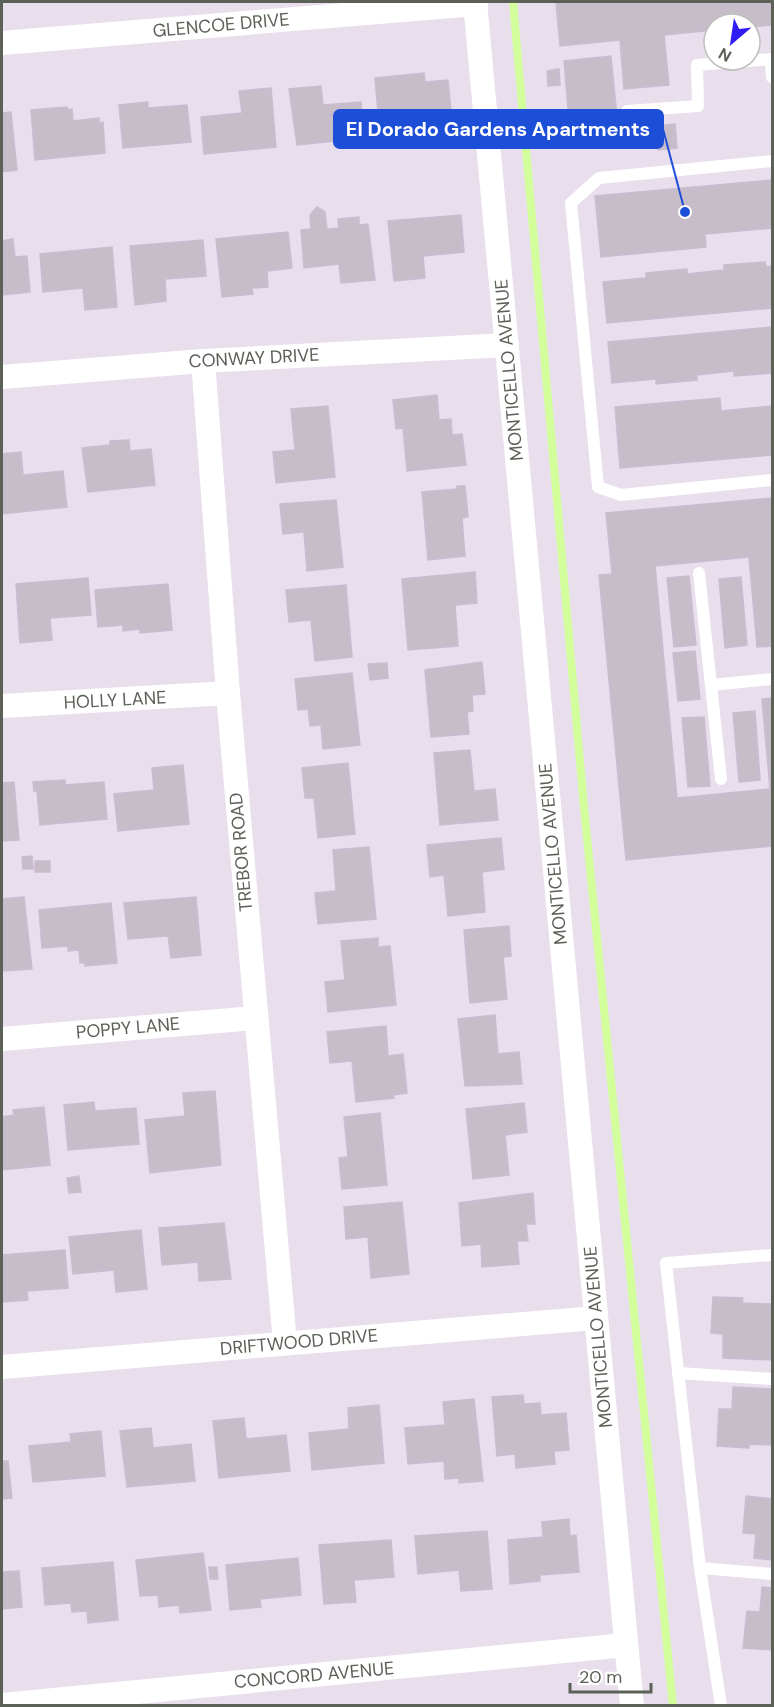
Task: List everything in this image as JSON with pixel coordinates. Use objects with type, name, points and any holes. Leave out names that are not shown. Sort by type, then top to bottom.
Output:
[{"type":"street","name":"GLENCOE DRIVE","points":[[2,43],[476,3]]},
{"type":"street","name":"MONTICELLO AVENUE","points":[[476,3],[632,1706]]},
{"type":"street","name":"CONWAY DRIVE","points":[[2,377],[203,361],[507,345]]},
{"type":"street","name":"TREBOR ROAD","points":[[203,361],[255,1018],[285,1343]]},
{"type":"street","name":"HOLLY LANE","points":[[2,706],[228,693]]},
{"type":"street","name":"POPPY LANE","points":[[2,1039],[255,1018]]},
{"type":"street","name":"DRIFTWOOD DRIVE","points":[[2,1367],[596,1318]]},
{"type":"street","name":"CONCORD AVENUE","points":[[2,1704],[626,1645]]},
{"type":"lane","points":[[627,111],[698,106],[697,65],[772,59],[772,77]]},
{"type":"lane","points":[[772,161],[599,178],[571,202],[598,487],[621,495],[772,480]]},
{"type":"lane","points":[[699,573],[722,779]]},
{"type":"lane","points":[[711,685],[772,679]]},
{"type":"lane","points":[[721,1706],[700,1568],[666,1263],[772,1255]]},
{"type":"lane","points":[[678,1373],[772,1379]]},
{"type":"lane","points":[[700,1568],[772,1574]]},
{"type":"building","points":[[556,2],[772,2],[772,25],[762,26],[762,12],[702,12],[702,31],[664,35],[669,85],[624,89],[620,40],[560,46]]},
{"type":"building","points":[[611,56],[618,127],[570,132],[564,61]]},
{"type":"building","points":[[559,69],[560,85],[548,86],[547,71]]},
{"type":"building","points":[[424,73],[425,82],[448,80],[453,133],[417,137],[415,121],[379,124],[375,78]]},
{"type":"building","points":[[321,86],[323,105],[361,102],[364,138],[297,145],[289,89]]},
{"type":"building","points":[[271,88],[276,147],[204,154],[201,117],[242,113],[239,91]]},
{"type":"building","points":[[148,102],[148,108],[187,105],[191,142],[123,148],[119,105]]},
{"type":"building","points":[[67,107],[68,110],[72,109],[73,121],[99,118],[99,123],[103,122],[105,153],[35,160],[31,110]]},
{"type":"building","points":[[11,112],[17,170],[2,172],[2,113]]},
{"type":"building","points":[[675,124],[677,148],[658,150],[656,126]]},
{"type":"building","points":[[772,180],[772,228],[705,234],[706,247],[601,257],[595,196]]},
{"type":"building","points":[[317,207],[325,212],[327,229],[339,228],[338,219],[359,217],[359,225],[368,224],[375,280],[341,283],[339,264],[304,268],[301,230],[311,229],[310,215]]},
{"type":"building","points":[[461,215],[464,252],[423,256],[425,278],[394,281],[388,221]]},
{"type":"building","points":[[288,232],[292,268],[267,271],[268,287],[252,288],[253,294],[222,297],[216,239]]},
{"type":"building","points":[[13,239],[15,257],[27,256],[30,292],[2,295],[2,241]]},
{"type":"building","points":[[203,240],[206,276],[165,279],[166,301],[135,305],[130,246]]},
{"type":"building","points":[[112,247],[117,307],[85,310],[83,288],[43,292],[40,254]]},
{"type":"building","points":[[765,262],[766,267],[772,266],[772,308],[607,323],[603,282],[646,278],[646,273],[687,269],[687,274],[724,270],[724,265]]},
{"type":"building","points":[[772,327],[772,373],[734,376],[734,371],[697,375],[697,380],[656,384],[656,379],[612,383],[608,342]]},
{"type":"building","points":[[437,395],[439,420],[451,419],[452,435],[462,434],[466,465],[407,471],[403,428],[396,429],[393,400]]},
{"type":"building","points":[[720,398],[721,411],[772,406],[772,455],[620,468],[615,407]]},
{"type":"building","points":[[328,406],[335,477],[276,483],[273,452],[295,450],[291,409]]},
{"type":"building","points":[[129,440],[130,451],[151,449],[155,485],[88,492],[82,448],[110,445],[110,441]]},
{"type":"building","points":[[21,452],[23,475],[63,471],[67,507],[2,514],[2,454]]},
{"type":"building","points":[[457,486],[465,486],[468,517],[462,518],[465,556],[428,560],[422,492],[457,489]]},
{"type":"building","points":[[772,498],[772,646],[757,647],[749,557],[655,566],[677,798],[770,789],[762,699],[772,698],[772,846],[626,860],[599,575],[612,574],[606,513]]},
{"type":"building","points":[[336,500],[343,567],[307,571],[304,532],[283,534],[280,504]]},
{"type":"building","points":[[475,572],[477,603],[455,605],[458,646],[408,650],[402,579]]},
{"type":"building","points":[[689,576],[696,645],[674,647],[667,578]]},
{"type":"building","points":[[741,577],[747,645],[725,648],[719,579]]},
{"type":"building","points":[[88,578],[91,615],[50,618],[52,640],[20,643],[16,584]]},
{"type":"building","points":[[168,584],[172,630],[140,633],[140,629],[123,631],[123,625],[98,627],[95,590]]},
{"type":"building","points":[[346,585],[352,657],[315,661],[311,620],[289,622],[286,590]]},
{"type":"building","points":[[695,651],[700,699],[678,701],[673,653]]},
{"type":"building","points":[[482,662],[485,694],[472,695],[473,711],[467,712],[469,734],[431,737],[425,670]]},
{"type":"building","points":[[387,663],[388,678],[370,680],[368,664]]},
{"type":"building","points":[[352,673],[360,745],[323,749],[321,725],[310,726],[308,709],[298,710],[295,679]]},
{"type":"building","points":[[755,711],[760,780],[739,782],[733,713]]},
{"type":"building","points":[[704,717],[710,786],[688,787],[682,718]]},
{"type":"building","points":[[470,750],[474,791],[495,789],[498,820],[440,825],[434,753]]},
{"type":"building","points":[[348,763],[355,834],[318,838],[314,798],[305,798],[302,768]]},
{"type":"building","points":[[183,765],[189,824],[118,831],[114,794],[154,790],[152,768]]},
{"type":"building","points":[[65,780],[65,785],[104,782],[107,819],[40,825],[37,791],[34,791],[33,782]]},
{"type":"building","points":[[14,782],[19,840],[2,841],[2,783]]},
{"type":"building","points":[[501,838],[504,869],[482,872],[485,912],[448,916],[444,875],[430,877],[427,845]]},
{"type":"building","points":[[369,847],[376,919],[318,924],[315,893],[336,891],[333,850]]},
{"type":"building","points":[[32,856],[33,869],[23,869],[22,857]]},
{"type":"building","points":[[35,861],[50,861],[50,872],[35,872]]},
{"type":"building","points":[[24,897],[32,969],[2,971],[2,899]]},
{"type":"building","points":[[196,897],[201,955],[171,958],[168,936],[128,939],[124,903]]},
{"type":"building","points":[[111,903],[117,963],[85,966],[85,963],[80,963],[79,950],[68,951],[68,946],[42,948],[39,910]]},
{"type":"building","points":[[509,926],[511,956],[503,957],[507,999],[470,1003],[464,930]]},
{"type":"building","points":[[378,938],[378,947],[390,946],[396,1005],[328,1012],[325,982],[345,980],[341,941]]},
{"type":"building","points":[[495,1015],[498,1054],[519,1052],[522,1084],[465,1086],[458,1019]]},
{"type":"building","points":[[386,1026],[388,1056],[403,1054],[407,1093],[393,1095],[394,1098],[356,1102],[352,1061],[330,1063],[327,1032]]},
{"type":"building","points":[[215,1091],[221,1165],[150,1173],[145,1120],[185,1116],[183,1093]]},
{"type":"building","points":[[94,1102],[95,1111],[136,1108],[139,1144],[68,1150],[64,1105]]},
{"type":"building","points":[[524,1103],[527,1132],[505,1135],[509,1175],[473,1179],[466,1109]]},
{"type":"building","points":[[44,1107],[50,1165],[2,1170],[2,1117],[14,1115],[13,1110]]},
{"type":"building","points":[[380,1113],[387,1185],[342,1189],[339,1158],[348,1157],[344,1117]]},
{"type":"building","points":[[79,1176],[81,1192],[69,1193],[67,1178]]},
{"type":"building","points":[[533,1193],[535,1224],[526,1224],[528,1241],[517,1241],[519,1264],[482,1267],[481,1244],[462,1246],[459,1203]]},
{"type":"building","points":[[402,1202],[409,1274],[371,1278],[368,1237],[346,1239],[344,1207]]},
{"type":"building","points":[[224,1223],[231,1279],[199,1281],[198,1262],[162,1265],[159,1228]]},
{"type":"building","points":[[141,1230],[147,1289],[116,1292],[114,1270],[73,1274],[69,1237]]},
{"type":"building","points":[[65,1250],[68,1288],[27,1291],[28,1300],[2,1302],[2,1255]]},
{"type":"building","points":[[713,1297],[743,1298],[742,1303],[772,1304],[772,1360],[723,1358],[723,1334],[711,1333]]},
{"type":"building","points":[[733,1387],[772,1389],[772,1445],[749,1444],[749,1448],[717,1446],[719,1409],[732,1409]]},
{"type":"building","points":[[523,1395],[524,1404],[540,1403],[541,1415],[566,1413],[569,1450],[554,1451],[555,1464],[516,1468],[515,1454],[497,1456],[492,1397]]},
{"type":"building","points":[[474,1399],[483,1481],[459,1483],[459,1478],[445,1479],[444,1461],[408,1464],[405,1428],[445,1425],[443,1402]]},
{"type":"building","points":[[379,1405],[384,1463],[312,1470],[309,1433],[349,1429],[348,1408]]},
{"type":"building","points":[[244,1418],[246,1439],[286,1435],[290,1471],[219,1478],[213,1421]]},
{"type":"building","points":[[151,1428],[153,1448],[191,1444],[195,1481],[127,1487],[120,1431]]},
{"type":"building","points":[[101,1431],[105,1476],[33,1482],[29,1446],[71,1442],[70,1434]]},
{"type":"building","points":[[2,1461],[8,1461],[12,1498],[2,1499]]},
{"type":"building","points":[[746,1496],[772,1499],[772,1560],[754,1558],[756,1534],[743,1533]]},
{"type":"building","points":[[569,1519],[570,1536],[576,1535],[579,1572],[540,1575],[540,1581],[510,1584],[508,1540],[543,1537],[542,1522]]},
{"type":"building","points":[[487,1531],[492,1589],[461,1591],[459,1570],[418,1574],[415,1536]]},
{"type":"building","points":[[391,1540],[394,1577],[354,1580],[356,1602],[324,1604],[319,1545]]},
{"type":"building","points":[[203,1553],[211,1610],[180,1613],[179,1605],[159,1607],[158,1595],[140,1596],[136,1560]]},
{"type":"building","points":[[298,1558],[301,1595],[260,1599],[261,1607],[230,1610],[226,1565]]},
{"type":"building","points":[[113,1562],[118,1620],[88,1623],[87,1611],[72,1612],[71,1603],[45,1605],[42,1568]]},
{"type":"building","points":[[209,1567],[217,1567],[218,1579],[210,1579]]},
{"type":"building","points":[[19,1571],[22,1607],[2,1609],[2,1572]]},
{"type":"building","points":[[762,1587],[772,1588],[772,1650],[743,1648],[747,1611],[760,1612]]},
{"type":"waterway","points":[[513,2],[584,807],[673,1706]]},
{"type":"place","name":"El Dorado Gardens Apartments","points":[[685,212]]}]
